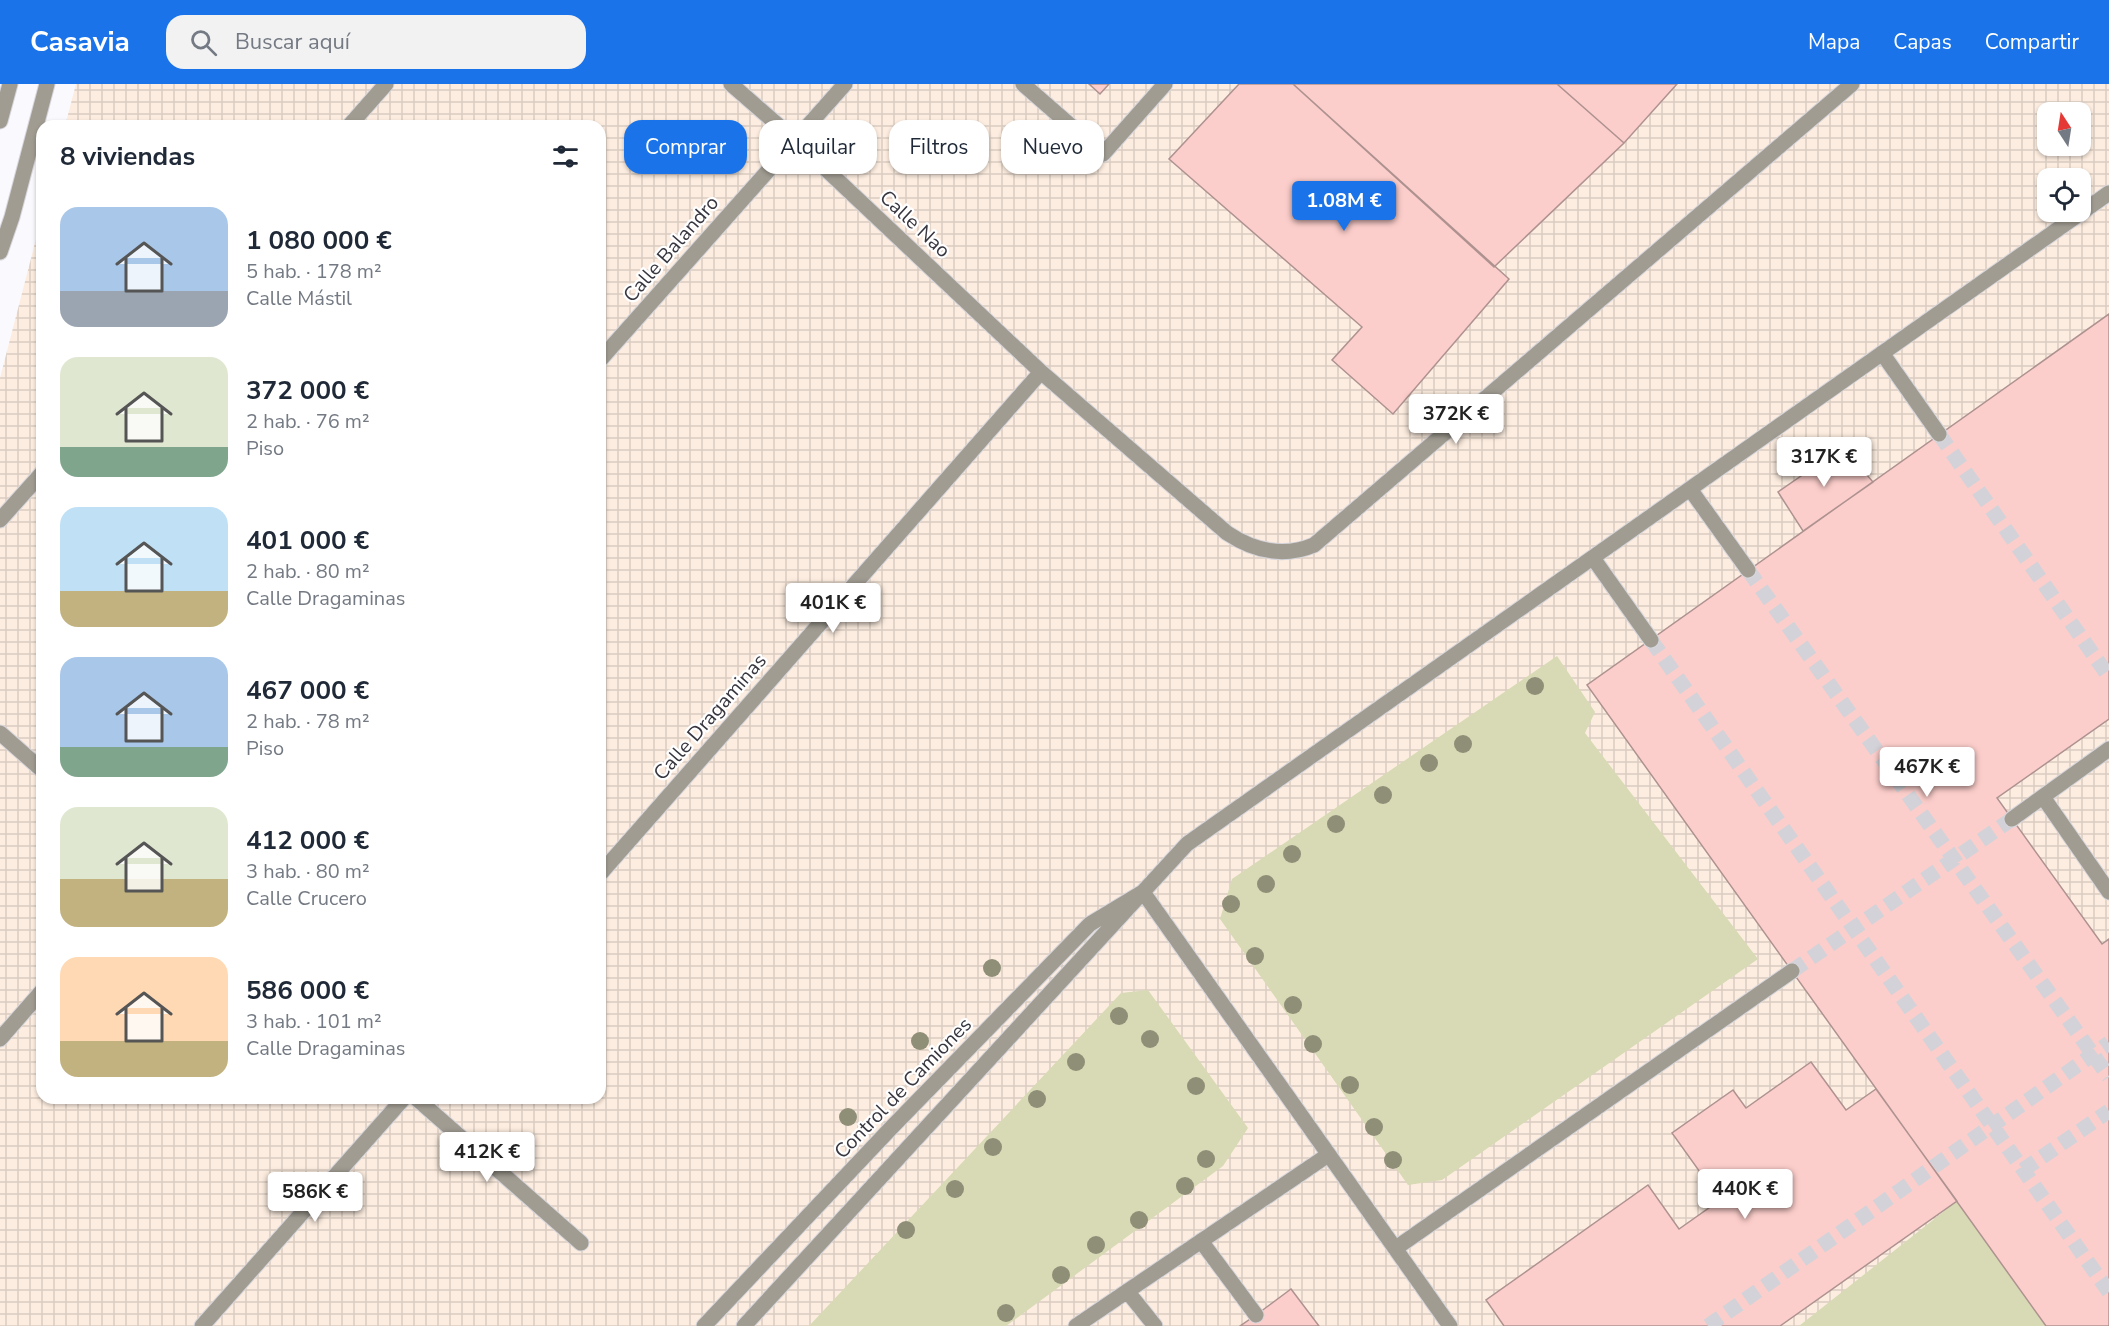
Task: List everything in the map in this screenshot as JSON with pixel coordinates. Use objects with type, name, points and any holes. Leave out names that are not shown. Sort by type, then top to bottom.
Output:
[{"type":"street","points":[[0,121],[10,84]]},
{"type":"street","points":[[38,120],[47,84]]},
{"type":"street","points":[[354,120],[386,84]]},
{"type":"street","name":"Calle Nao","points":[[731,84],[772,120]]},
{"type":"street","name":"Calle Balandro","points":[[812,120],[844,84]]},
{"type":"street","points":[[1023,84],[1103,154],[1165,84]]},
{"type":"street","name":"Calle Nao","points":[[831,174],[1041,372],[1227,533],[1259,550],[1279,553],[1301,551],[1314,545],[1852,84]]},
{"type":"street","points":[[0,252],[12,217],[36,126]]},
{"type":"street","name":"Calle Balandro","points":[[606,353],[765,174]]},
{"type":"street","points":[[744,1326],[1187,844],[2109,193]]},
{"type":"street","points":[[1882,353],[1939,434]]},
{"type":"street","name":"Calle Dragaminas","points":[[606,867],[1041,372]]},
{"type":"street","points":[[0,520],[36,480]]},
{"type":"street","points":[[1690,489],[1748,570]]},
{"type":"street","points":[[1593,558],[1650,640]]},
{"type":"street","points":[[0,732],[36,765]]},
{"type":"street","points":[[2012,819],[2109,749]]},
{"type":"street","points":[[2043,797],[2109,892]]},
{"type":"street","points":[[1143,892],[1450,1326]]},
{"type":"street","name":"Control de Camiones","points":[[704,1326],[892,1127],[1090,924],[1143,892]]},
{"type":"street","points":[[1396,1248],[1792,971]]},
{"type":"street","points":[[0,1039],[36,998]]},
{"type":"street","points":[[202,1326],[399,1104]]},
{"type":"street","points":[[423,1104],[581,1243]]},
{"type":"street","points":[[1076,1326],[1328,1155]]},
{"type":"street","points":[[1201,1241],[1256,1315]]},
{"type":"street","points":[[1127,1291],[1155,1326]]},
{"type":"shaded area","points":[[76,84],[2109,84],[2109,1326],[0,1326],[0,378],[36,239],[36,1104],[606,1104],[606,120],[67,120]]},
{"type":"green space","points":[[1557,656],[1595,712],[1585,733],[1758,959],[1442,1180],[1408,1185],[1220,919],[1232,879]]},
{"type":"green space","points":[[1148,990],[1248,1128],[1223,1166],[1006,1326],[809,1326],[1121,993]]},
{"type":"green space","points":[[1957,1201],[2046,1326],[1799,1326]]},
{"type":"building","points":[[1089,84],[1109,84],[1100,94]]},
{"type":"building","points":[[1239,84],[1293,84],[1509,279],[1393,414],[1332,360],[1362,327],[1169,159]]},
{"type":"building","points":[[1293,84],[1557,84],[1624,143],[1494,267]]},
{"type":"building","points":[[1557,84],[1677,84],[1624,143]]},
{"type":"building","points":[[2109,314],[2109,719],[1997,798],[2102,944],[2109,939],[2109,1326],[2046,1326],[1587,685]]},
{"type":"building","points":[[1843,447],[1873,482],[1803,531],[1778,492]]},
{"type":"building","points":[[1811,1062],[1846,1110],[1876,1089],[1957,1201],[1780,1326],[1504,1326],[1486,1300],[1648,1185],[1679,1229],[1720,1200],[1672,1133],[1733,1090],[1746,1108]]},
{"type":"building","points":[[1291,1289],[1319,1326],[1240,1326],[1256,1315]]},
{"type":"tunnel","points":[[1939,434],[2109,677]]},
{"type":"tunnel","points":[[1748,570],[2109,1077]]},
{"type":"tunnel","points":[[1651,640],[2109,1292]]},
{"type":"tunnel","points":[[1792,971],[2012,819]]},
{"type":"tunnel","points":[[1708,1326],[2109,1043]]},
{"type":"tunnel","points":[[2023,1170],[2109,1111]]}]
